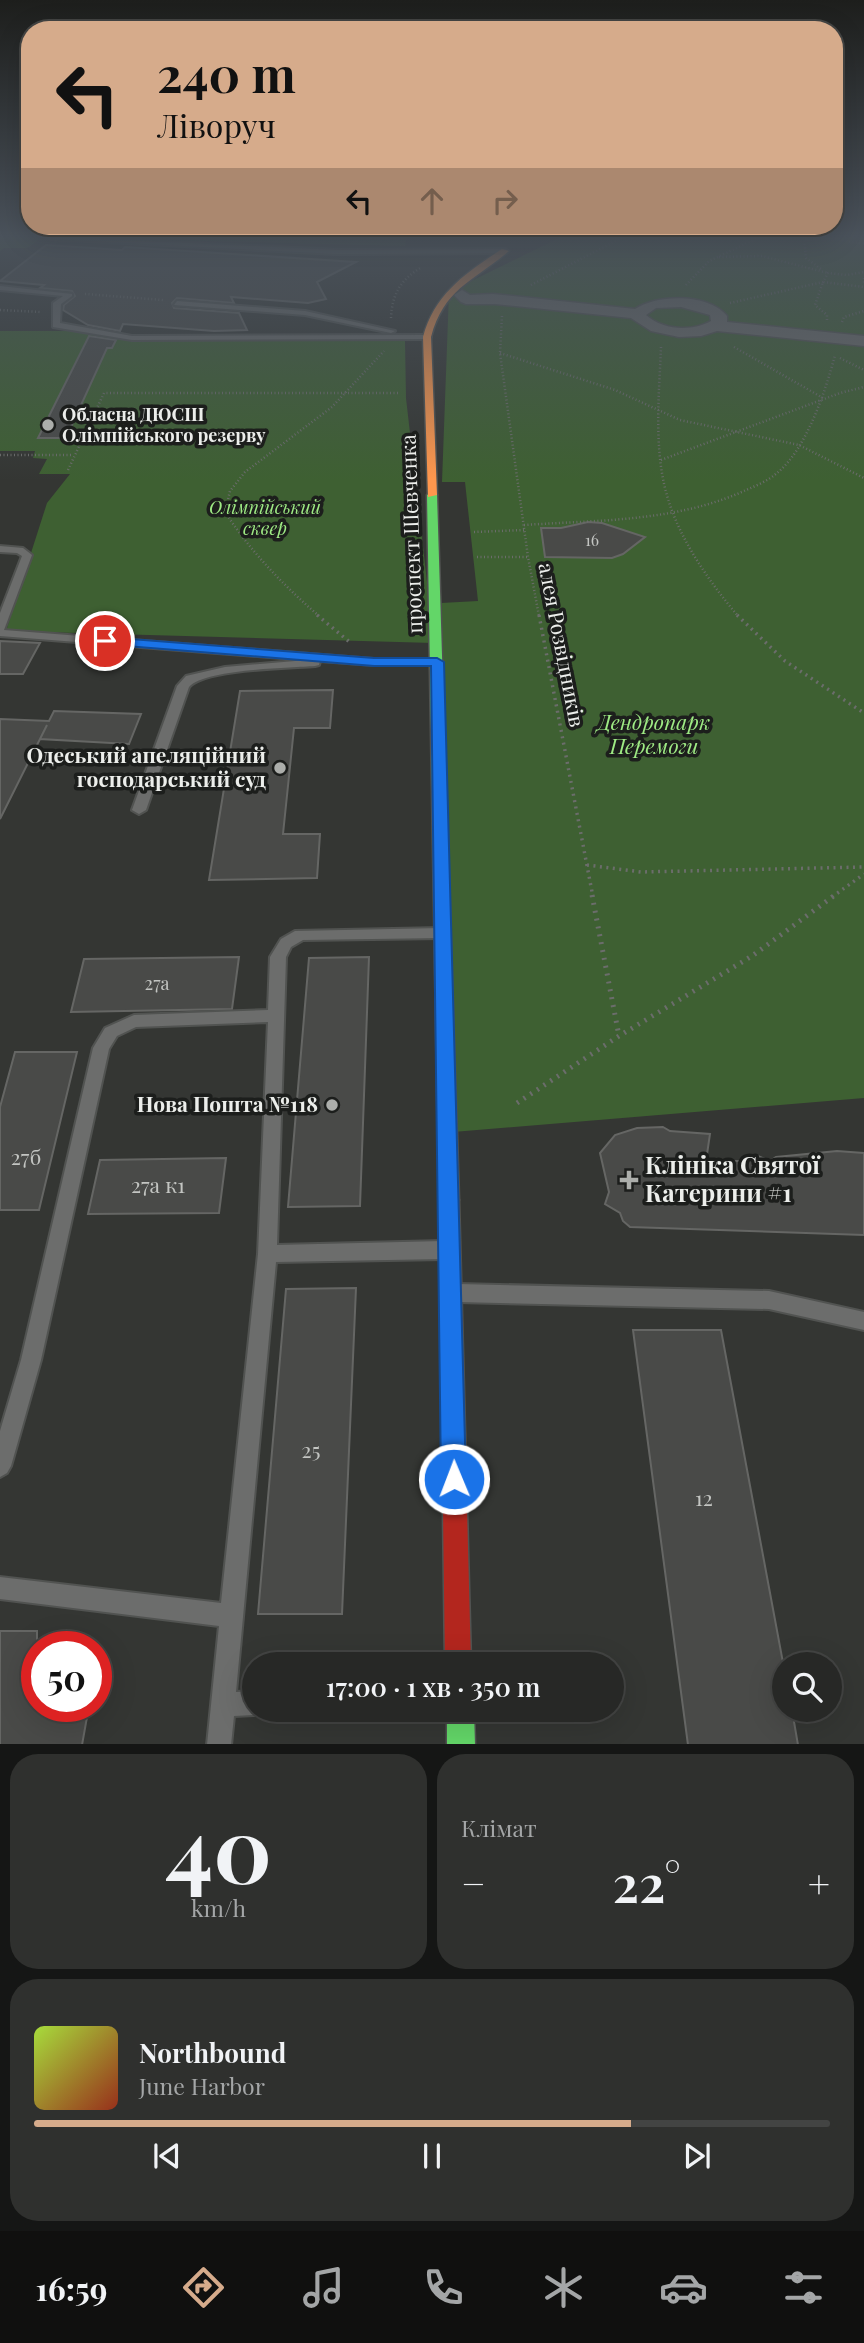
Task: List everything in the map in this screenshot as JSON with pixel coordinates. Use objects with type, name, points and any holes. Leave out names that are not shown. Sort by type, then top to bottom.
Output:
[{"type":"main road","points":[[420,318],[427,332]]},
{"type":"main road","name":"проспект Шевченка","points":[[433,318],[427,332],[444,933],[458,1652]]},
{"type":"main road","points":[[461,1722],[461,1744]]},
{"type":"street","points":[[640,318],[643,323],[662,329],[712,320],[864,330]]},
{"type":"street","points":[[708,318],[864,341]]},
{"type":"lane","points":[[55,318],[56,325],[132,338],[427,332]]},
{"type":"lane","points":[[327,318],[392,334]]},
{"type":"lane","points":[[0,549],[19,550],[27,555],[0,630],[342,660],[437,662]]},
{"type":"lane","points":[[139,810],[183,686],[190,678],[225,670],[299,666],[342,660]]},
{"type":"lane","points":[[219,1744],[267,1254],[278,957],[286,943],[300,935],[444,933]]},
{"type":"lane","points":[[0,1466],[31,1360],[101,1048],[111,1032],[134,1021],[275,1016]]},
{"type":"lane","points":[[267,1254],[449,1250]]},
{"type":"lane","points":[[450,1293],[769,1300],[864,1321]]},
{"type":"lane","points":[[0,1588],[232,1616]]},
{"type":"lane","points":[[224,1705],[242,1704]]},
{"type":"path","points":[[374,662],[292,594],[256,556],[225,512],[230,491],[245,472],[332,407],[393,342],[392,318]]},
{"type":"path","name":"алея Розвідників","points":[[499,318],[500,353],[528,557],[619,1036]]},
{"type":"path","points":[[712,320],[717,318]]},
{"type":"path","points":[[827,318],[828,326]]},
{"type":"path","points":[[712,320],[824,399]]},
{"type":"path","points":[[662,329],[659,385],[661,460],[668,499],[706,575],[741,623],[778,658],[818,687],[864,713]]},
{"type":"path","points":[[500,353],[609,387],[635,398],[661,414],[799,444],[864,478]]},
{"type":"path","points":[[835,356],[864,370]]},
{"type":"path","points":[[661,460],[824,399],[864,387]]},
{"type":"path","points":[[68,470],[104,393],[398,393]]},
{"type":"path","points":[[474,532],[674,514],[723,500],[778,472],[799,444],[824,399]]},
{"type":"path","points":[[0,455],[74,455]]},
{"type":"path","points":[[477,557],[528,557]]},
{"type":"path","points":[[587,866],[641,872],[864,867]]},
{"type":"path","points":[[517,1103],[619,1036],[752,956],[864,874]]},
{"type":"green space","name":"Дендропарк Перемоги","points":[[448,318],[864,318],[864,1098],[453,1132],[441,603],[478,601],[465,482],[442,482]]},
{"type":"green space","name":"Олімпійський сквер","points":[[0,331],[106,331],[112,337],[405,341],[406,398],[434,643],[6,631],[47,503],[70,474],[39,474],[47,459],[33,458],[35,451],[0,451]]},
{"type":"building","points":[[77,318],[242,318],[247,330],[214,331],[123,324],[120,331],[88,325]]},
{"type":"building","points":[[89,336],[116,340],[112,348],[107,348],[66,438],[38,438]]},
{"type":"building","points":[[588,522],[602,523],[645,537],[623,554],[612,558],[545,557],[541,528],[561,528]]},
{"type":"building","points":[[0,641],[40,643],[23,674],[0,674]]},
{"type":"building","points":[[333,690],[330,728],[294,728],[283,834],[320,834],[317,878],[209,880],[240,691]]},
{"type":"building","points":[[54,711],[141,714],[129,744],[40,739],[0,819],[0,719],[49,721]]},
{"type":"building","points":[[239,957],[232,1009],[71,1012],[84,959]]},
{"type":"building","points":[[369,957],[360,1206],[288,1207],[309,958]]},
{"type":"building","points":[[15,1052],[77,1052],[39,1210],[0,1210],[0,1107]]},
{"type":"building","points":[[663,1127],[670,1131],[710,1134],[706,1161],[740,1161],[746,1156],[758,1156],[770,1161],[776,1157],[837,1151],[864,1153],[864,1235],[630,1227],[623,1221],[620,1213],[605,1204],[609,1192],[600,1153],[615,1135],[637,1128]]},
{"type":"building","points":[[226,1158],[219,1213],[88,1214],[100,1160]]},
{"type":"building","points":[[356,1288],[342,1614],[258,1614],[286,1289]]},
{"type":"building","points":[[633,1330],[721,1330],[781,1652],[772,1652],[772,1722],[794,1722],[798,1744],[688,1744]]},
{"type":"building","points":[[0,1631],[21,1631],[21,1722],[86,1722],[82,1744],[0,1744]]},
{"type":"traffic: fast","points":[[432,495],[449,1200]]},
{"type":"traffic: fast","points":[[461,1722],[461,1744]]},
{"type":"traffic: slow","points":[[432,318],[427,337],[432,495]]},
{"type":"traffic: jam","points":[[449,1200],[458,1652]]},
{"type":"place","name":"Обласна ДЮСШ Олімпійського резерву","points":[[48,425]]},
{"type":"place","name":"Одеський апеляційний господарський суд","points":[[280,768]]},
{"type":"place","name":"Нова Пошта №118","points":[[332,1105]]},
{"type":"place","name":"Клініка Святої Катерини #1","points":[[629,1180]]},
{"type":"route","points":[[105,641],[374,662],[437,662],[454,1479]]}]
